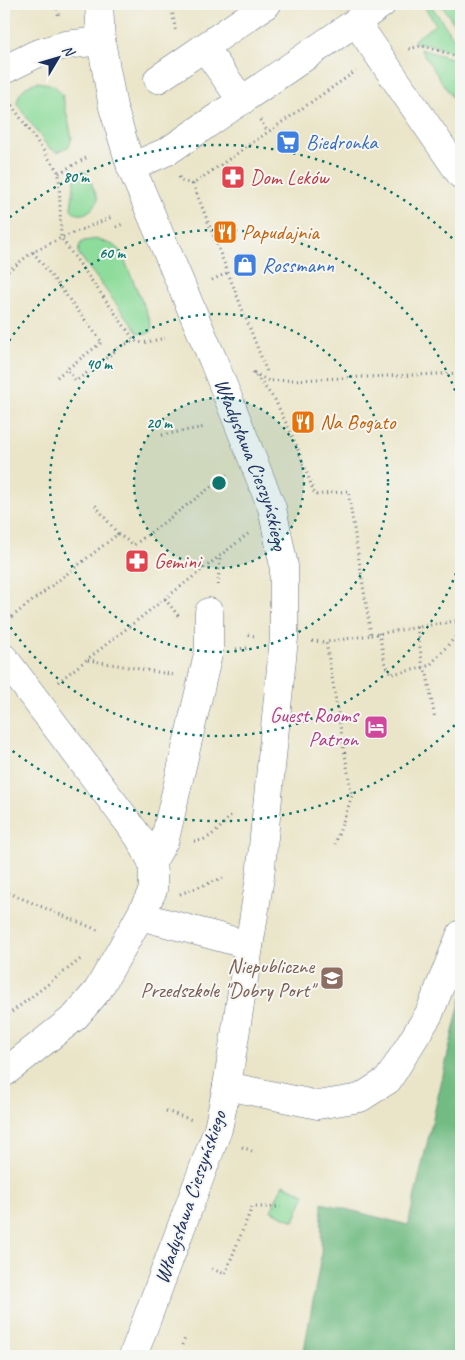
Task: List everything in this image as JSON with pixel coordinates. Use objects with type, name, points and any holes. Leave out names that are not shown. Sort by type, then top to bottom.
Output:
[{"type":"street","name":"Władysława Cieszyńskiego","points":[[99,4],[101,41],[113,107],[130,167],[213,360],[272,508],[284,566],[284,638],[260,877],[228,1086],[218,1128],[133,1356]]},
{"type":"street","points":[[158,79],[267,4]]},
{"type":"street","points":[[130,167],[168,151],[382,4]]},
{"type":"street","points":[[356,22],[461,175]]},
{"type":"street","points":[[4,70],[36,54],[65,45],[101,41]]},
{"type":"street","points":[[204,47],[242,101]]},
{"type":"street","points":[[152,862],[165,839],[209,650],[209,612]]},
{"type":"street","points":[[4,658],[140,839],[152,862],[153,890],[98,990],[75,1017],[4,1073]]},
{"type":"street","points":[[140,916],[249,945]]},
{"type":"street","points":[[228,1086],[318,1105],[360,1098],[388,1080],[429,1014],[461,934]]},
{"type":"path","points":[[171,4],[176,36]]},
{"type":"path","points":[[180,181],[192,184],[379,56],[420,46],[461,58]]},
{"type":"path","points":[[4,94],[59,173],[61,238],[135,341]]},
{"type":"path","points":[[59,173],[86,158]]},
{"type":"path","points":[[192,184],[267,372]]},
{"type":"path","points":[[4,274],[33,252],[112,217]]},
{"type":"path","points":[[33,252],[102,342],[57,377]]},
{"type":"path","points":[[212,280],[227,273]]},
{"type":"path","points":[[67,369],[76,381],[123,345],[135,341],[143,343],[165,338]]},
{"type":"path","points":[[371,635],[348,491],[315,495],[296,444],[275,400],[253,372],[269,381],[461,373]]},
{"type":"path","points":[[162,435],[205,427]]},
{"type":"path","points":[[95,504],[118,534],[134,545],[228,474]]},
{"type":"path","points":[[4,623],[118,534]]},
{"type":"path","points":[[57,684],[248,534]]},
{"type":"path","points":[[335,844],[352,796],[326,642],[461,620]]},
{"type":"path","points":[[379,633],[385,663],[391,674],[423,668],[430,664],[458,634],[456,621]]},
{"type":"path","points":[[417,627],[423,668],[427,674],[435,719]]},
{"type":"path","points":[[88,660],[202,680]]},
{"type":"path","points":[[165,839],[200,841],[218,830],[231,815]]},
{"type":"path","points":[[4,891],[107,933]]},
{"type":"path","points":[[4,1018],[87,954]]},
{"type":"path","points":[[212,1269],[225,1274],[252,1207],[282,1207]]},
{"type":"path","points":[[182,1345],[185,1338]]},
{"type":"green space","points":[[422,4],[430,4],[461,49],[461,55],[428,44],[416,43],[414,40],[436,24]]},
{"type":"green space","points":[[441,4],[454,4],[461,15],[461,34]]},
{"type":"green space","points":[[420,49],[461,61],[461,122],[456,114],[458,106]]},
{"type":"green space","points":[[38,82],[54,85],[62,94],[72,137],[69,146],[58,152],[48,147],[17,104],[23,90],[29,85]]},
{"type":"green space","points":[[81,171],[87,173],[98,199],[94,207],[87,213],[79,214],[71,209],[75,177]]},
{"type":"green space","points":[[97,239],[113,245],[121,252],[152,325],[151,332],[146,334],[138,333],[78,253],[80,244],[84,241]]},
{"type":"green space","points":[[461,998],[461,1356],[303,1356],[321,1257],[322,1203],[408,1225]]},
{"type":"green space","points":[[283,1184],[305,1194],[294,1221],[271,1211]]},
{"type":"place","name":"Biedronka","points":[[288,142]]},
{"type":"place","name":"Dom Leków","points":[[233,177]]},
{"type":"place","name":"Papudajnia","points":[[225,232]]},
{"type":"place","name":"Rossmann","points":[[245,265]]},
{"type":"place","name":"Na Bogato","points":[[303,422]]},
{"type":"place","name":"Gemini","points":[[137,561]]},
{"type":"place","name":"Guest Rooms Patron","points":[[376,727]]},
{"type":"place","name":"Niepubliczne Przedszkole \"Dobry Port\"","points":[[332,978]]}]
